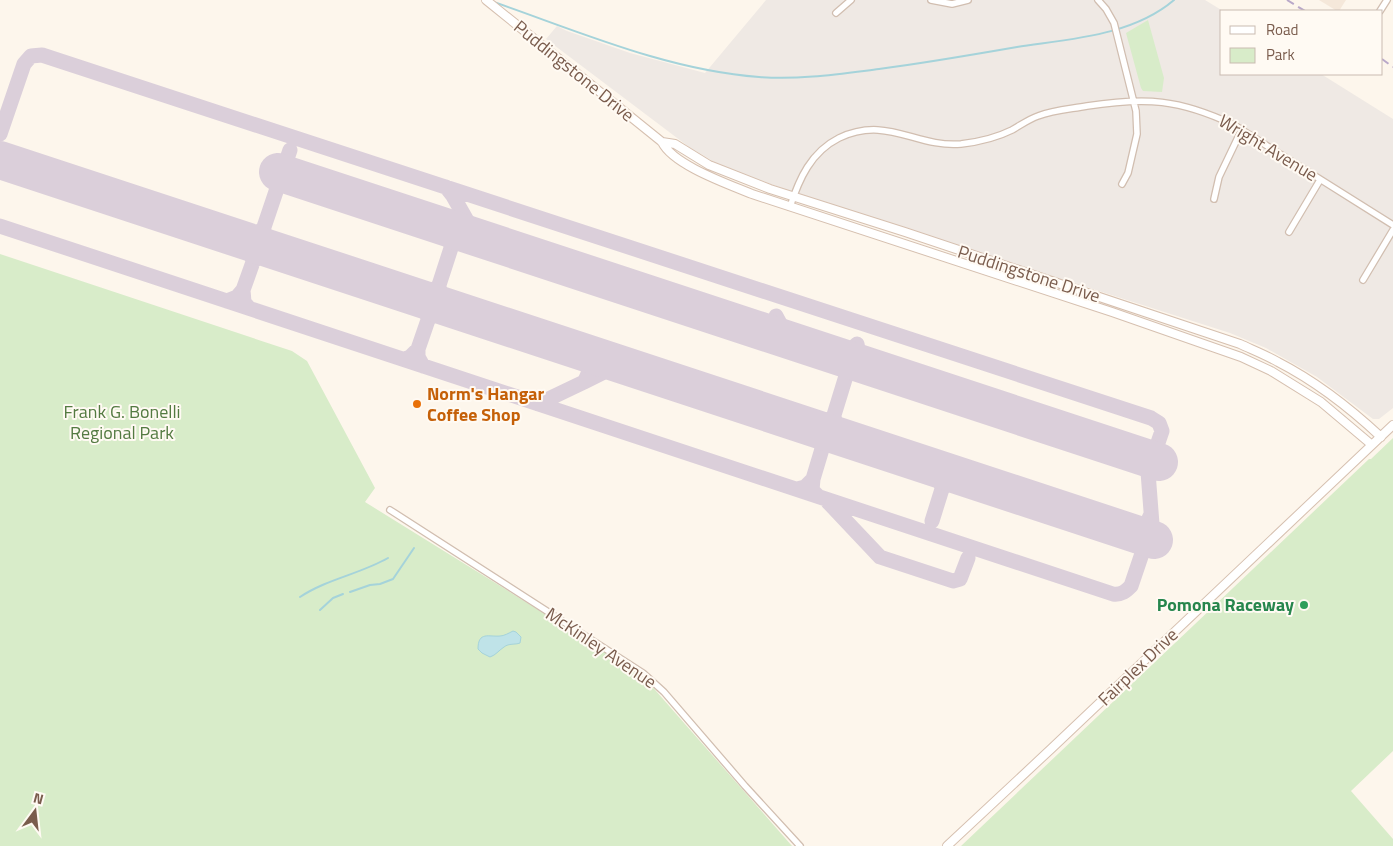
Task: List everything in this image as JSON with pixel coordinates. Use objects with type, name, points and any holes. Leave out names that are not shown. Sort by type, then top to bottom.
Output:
[{"type":"street","name":"Puddingstone Drive","points":[[486,0],[662,142],[666,150],[704,174],[790,207],[1112,312],[1241,357],[1271,371],[1321,402],[1372,444]]},
{"type":"street","points":[[836,12],[851,0]]},
{"type":"street","points":[[931,0],[952,4],[968,0]]},
{"type":"street","points":[[1098,0],[1114,23],[1134,100],[1137,134],[1128,173],[1122,184]]},
{"type":"street","name":"Wright Avenue","points":[[790,207],[801,177],[820,152],[840,138],[855,133],[879,130],[895,131],[933,143],[963,144],[1001,135],[1040,115],[1110,102],[1134,100],[1164,102],[1208,112],[1242,129],[1393,226]]},
{"type":"street","points":[[1214,199],[1219,177],[1242,129]]},
{"type":"street","name":"Puddingstone Drive","points":[[662,142],[675,144],[709,165],[728,173],[794,197],[905,232],[1240,344],[1304,376],[1381,436]]},
{"type":"street","points":[[1289,232],[1320,180]]},
{"type":"street","points":[[1363,280],[1393,230]]},
{"type":"street","name":"Fairplex Drive","points":[[947,846],[1393,425]]},
{"type":"street","name":"McKinley Avenue","points":[[390,510],[643,673],[654,682],[800,846]]},
{"type":"shaded area","points":[[766,0],[1205,0],[1221,10],[1220,75],[1323,75],[1393,119],[1393,408],[1379,419],[1373,419],[1317,377],[1266,348],[1230,333],[815,200],[721,166],[689,147],[546,39],[557,26],[630,53],[705,73]]},
{"type":"shaded area","points":[[1319,0],[1346,0],[1340,10],[1335,10]]},
{"type":"green space","points":[[1148,20],[1164,78],[1162,92],[1143,91],[1141,88],[1126,33]]},
{"type":"green space","name":"Frank G. Bonelli Regional Park","points":[[0,254],[292,351],[307,361],[375,488],[365,502],[616,658],[649,683],[792,846],[0,846]]},
{"type":"green space","name":"Pomona Raceway","points":[[1393,438],[1393,751],[1351,791],[1393,839],[1393,846],[961,846],[1369,459]]},
{"type":"water","points":[[513,631],[521,637],[520,643],[506,646],[490,657],[478,649],[478,643],[482,637],[502,636]]},
{"type":"waterway","points":[[491,1],[656,58],[724,73],[789,78],[834,75],[896,67],[1099,34],[1120,29],[1139,21],[1157,12],[1174,0]]},
{"type":"waterway","points":[[350,592],[393,579],[414,548]]},
{"type":"waterway","points":[[300,597],[321,586],[388,558]]},
{"type":"waterway","points":[[320,610],[333,598],[343,594]]},
{"type":"taxiway","points":[[0,134],[24,64],[31,56],[42,55],[1151,418],[1159,423],[1162,431],[1148,472],[1152,524],[1131,586],[1121,593],[1113,594],[0,226]]},
{"type":"taxiway","points":[[264,227],[290,150]]},
{"type":"taxiway","points":[[446,187],[479,238]]},
{"type":"taxiway","points":[[437,224],[447,234],[451,248],[461,239],[482,239]]},
{"type":"taxiway","points":[[264,227],[266,240],[275,251],[262,253],[253,262],[250,249],[243,240],[256,237],[264,227]]},
{"type":"taxiway","points":[[439,285],[451,248]]},
{"type":"taxiway","points":[[243,290],[253,262]]},
{"type":"taxiway","points":[[413,296],[427,294],[439,285],[440,299],[451,309]]},
{"type":"taxiway","points":[[227,301],[237,297],[243,290],[244,302],[249,308]]},
{"type":"taxiway","points":[[413,296],[424,306],[428,320],[436,311],[451,309]]},
{"type":"taxiway","points":[[761,330],[771,328],[775,323],[776,316],[784,331],[798,342]]},
{"type":"taxiway","points":[[418,349],[428,320]]},
{"type":"taxiway","points":[[835,355],[847,353],[857,344],[859,354],[868,366]]},
{"type":"taxiway","points":[[404,359],[410,357],[418,349],[418,357],[423,366]]},
{"type":"taxiway","points":[[578,350],[585,357],[589,368],[584,382],[614,367],[632,368]]},
{"type":"taxiway","points":[[835,355],[845,364],[846,376],[857,368],[868,366]]},
{"type":"taxiway","points":[[834,415],[846,376]]},
{"type":"taxiway","points":[[538,404],[584,382]]},
{"type":"taxiway","points":[[814,428],[827,423],[834,415],[835,425],[840,436]]},
{"type":"taxiway","points":[[812,427],[820,437],[822,449],[828,443],[842,437]]},
{"type":"taxiway","points":[[813,479],[822,449]]},
{"type":"taxiway","points":[[932,467],[939,474],[942,489],[952,479],[960,476]]},
{"type":"taxiway","points":[[797,489],[805,487],[813,479],[812,490],[818,496]]},
{"type":"taxiway","points":[[932,521],[942,489]]},
{"type":"taxiway","points":[[828,502],[880,557],[953,581],[960,579],[968,558]]},
{"type":"taxiway","points":[[1133,533],[1146,525],[1151,514]]},
{"type":"runway","points":[[0,160],[1154,540]]},
{"type":"runway","points":[[278,172],[1159,462]]},
{"type":"railway","points":[[1287,0],[1303,10]]},
{"type":"railway","points":[[1383,60],[1393,67]]},
{"type":"place","name":"Norm's Hangar Coffee Shop","points":[[417,404]]},
{"type":"place","name":"Pomona Raceway","points":[[1304,605]]}]
